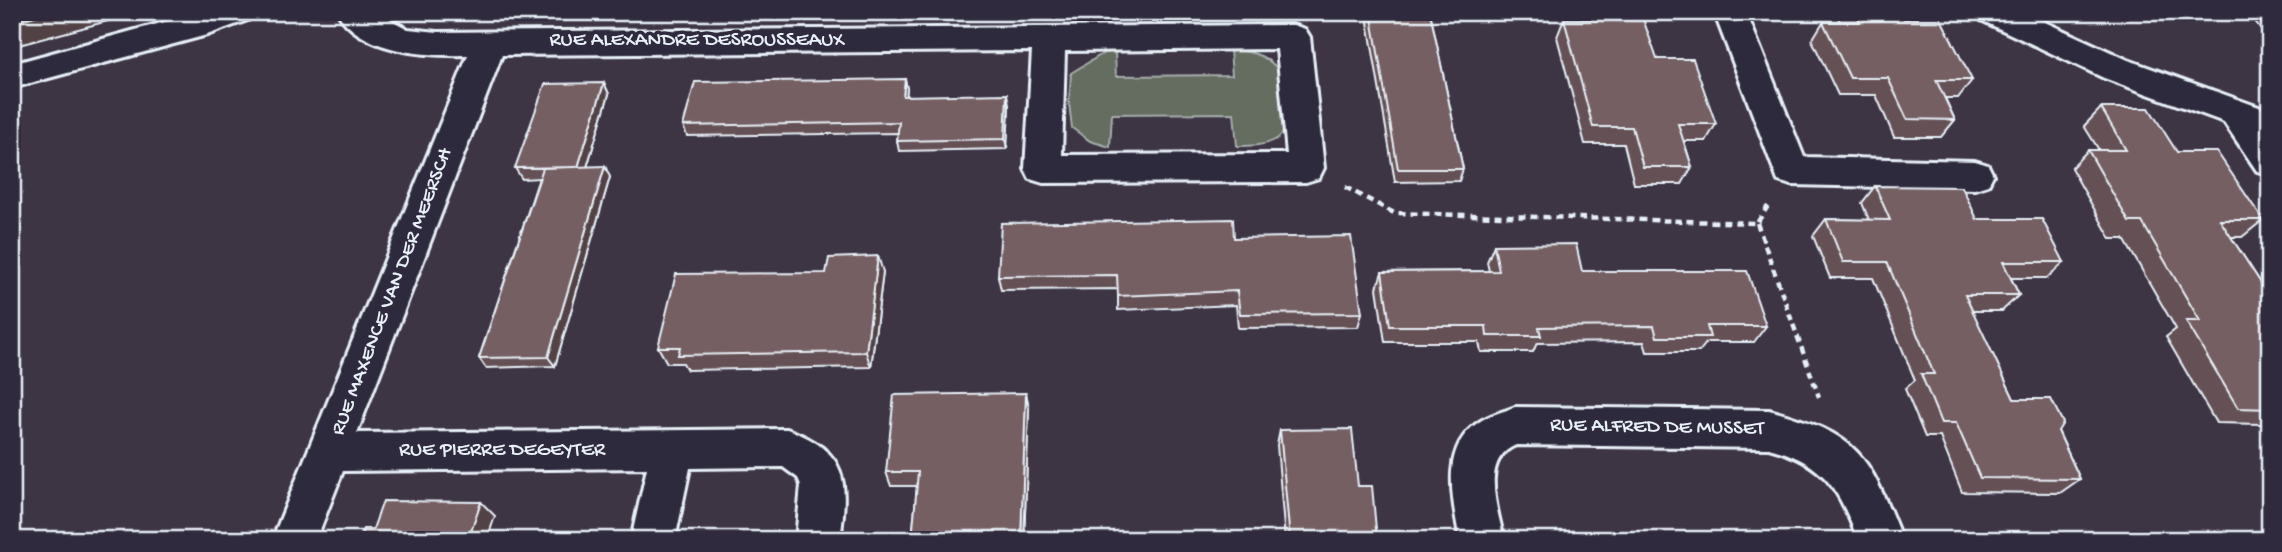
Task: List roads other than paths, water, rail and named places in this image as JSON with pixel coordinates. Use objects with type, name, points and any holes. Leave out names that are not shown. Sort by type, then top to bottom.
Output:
[{"type":"street","points":[[12,76],[195,27],[236,12]]},
{"type":"street","name":"RUE ALEXANDRE DESROUSSEAUX","points":[[353,12],[368,23],[406,41],[490,43],[1049,38],[1293,37],[1307,167],[1043,169],[1049,38]]},
{"type":"street","points":[[1730,12],[1791,171],[1975,174]]},
{"type":"street","points":[[1993,12],[2116,69],[2254,120],[2270,161]]},
{"type":"street","name":"RUE MAXENCE VAN DER MEERSCH","points":[[294,540],[331,452],[490,43]]},
{"type":"street","name":"RUE ALFRED DE MUSSET","points":[[1482,540],[1471,474],[1475,454],[1483,441],[1498,430],[1515,426],[1769,429],[1795,435],[1823,447],[1841,460],[1858,483],[1880,540]]},
{"type":"street","name":"RUE PIERRE DEGEYTER","points":[[331,452],[787,447],[802,453],[822,474],[824,490],[818,540]]},
{"type":"street","points":[[653,540],[673,449]]}]
